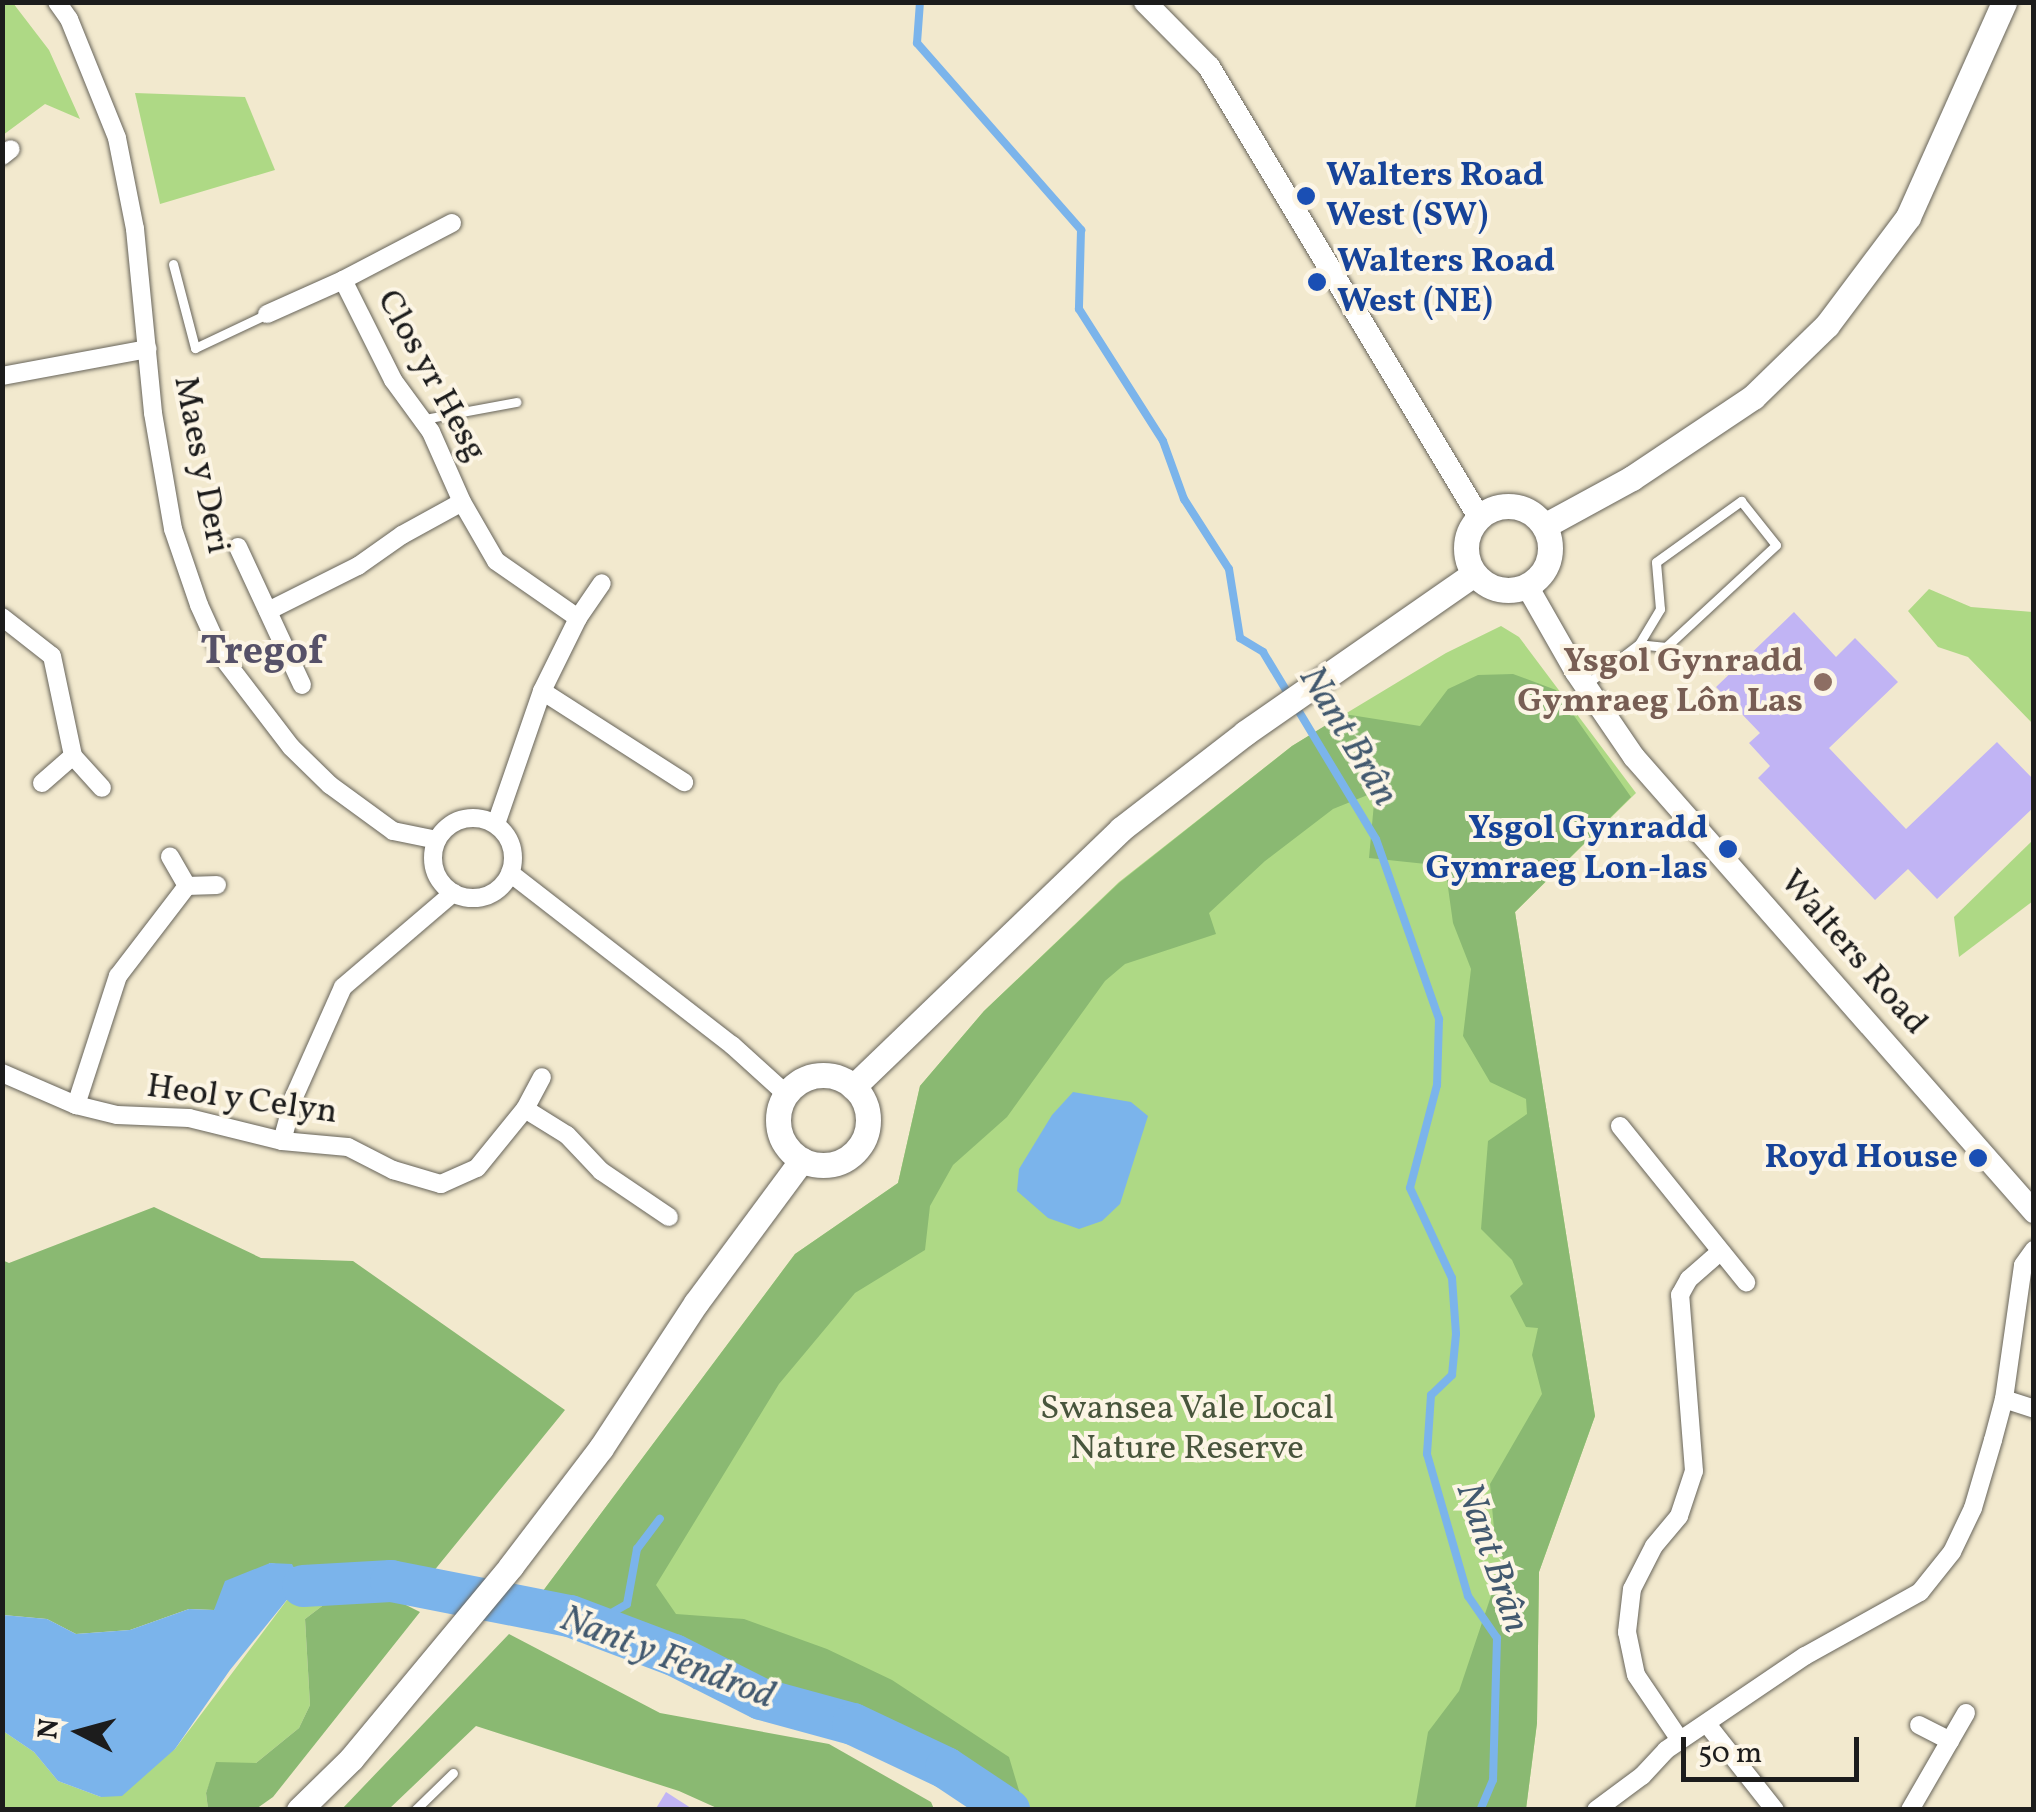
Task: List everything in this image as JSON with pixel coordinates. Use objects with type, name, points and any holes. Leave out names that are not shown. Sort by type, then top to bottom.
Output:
[{"type":"main road","points":[[1544,526],[1632,478],[1753,396],[1828,325],[1908,217],[2004,2]]},
{"type":"main road","points":[[1506,505],[1521,507],[1544,526],[1548,560],[1527,586],[1498,589],[1474,574],[1466,544],[1479,516],[1506,505]]},
{"type":"main road","points":[[853,1087],[1122,829],[1245,733],[1474,574]]},
{"type":"main road","points":[[818,1075],[842,1080],[853,1087],[868,1115],[860,1146],[834,1164],[802,1160],[791,1153],[778,1131],[786,1094],[818,1075]]},
{"type":"main road","points":[[300,1810],[351,1759],[502,1577],[601,1448],[696,1303],[802,1160]]},
{"type":"street","name":"Maes y Deri","points":[[58,2],[69,19],[116,138],[135,229],[153,414],[173,529],[223,658],[253,702],[330,784],[393,831],[437,840]]},
{"type":"street","points":[[1145,2],[1209,67],[1479,516]]},
{"type":"street","name":"Clos yr Hesg","points":[[266,314],[343,280],[452,223]]},
{"type":"street","name":"Clos yr Hesg","points":[[343,280],[393,380],[421,419],[496,561],[578,618]]},
{"type":"street","points":[[2,376],[148,349]]},
{"type":"street","name":"Clos yr Hesg","points":[[268,612],[358,566],[402,534],[462,502]]},
{"type":"street","points":[[238,547],[302,685]]},
{"type":"street","points":[[496,824],[542,691],[578,618],[602,583]]},
{"type":"street","name":"Walters Road","points":[[1527,586],[1585,685],[1634,757],[2034,1212]]},
{"type":"street","points":[[2,618],[52,656],[74,756],[102,788]]},
{"type":"street","points":[[542,691],[684,782]]},
{"type":"street","points":[[42,783],[74,756]]},
{"type":"street","points":[[479,817],[496,824],[511,844],[510,873],[489,895],[470,898],[452,892],[439,880],[433,861],[437,840],[461,819],[479,817]]},
{"type":"street","points":[[170,858],[186,886]]},
{"type":"street","points":[[510,873],[732,1045],[786,1094]]},
{"type":"street","points":[[186,886],[217,886]]},
{"type":"street","points":[[76,1105],[118,976],[186,886]]},
{"type":"street","points":[[282,1140],[294,1097],[342,987],[452,892]]},
{"type":"street","name":"Heol y Celyn","points":[[2,1073],[76,1105],[117,1115],[189,1118],[282,1140],[348,1147],[393,1170],[442,1184],[477,1168],[525,1109],[542,1077]]},
{"type":"street","points":[[525,1109],[568,1135],[602,1171],[669,1216]]},
{"type":"street","points":[[1620,1126],[1746,1282]]},
{"type":"street","points":[[1596,1810],[1642,1776],[1680,1740],[1805,1656],[1920,1592],[1952,1552],[1972,1508],[2004,1399],[2023,1265],[2034,1250]]},
{"type":"street","points":[[1680,1740],[1636,1675],[1627,1632],[1632,1588],[1654,1546],[1679,1516],[1694,1471],[1680,1295],[1689,1279],[1720,1252]]},
{"type":"street","points":[[2004,1399],[2034,1409]]},
{"type":"street","points":[[1910,1810],[1966,1713]]},
{"type":"street","points":[[1708,1724],[1775,1810]]},
{"type":"street","points":[[1919,1725],[1950,1742]]},
{"type":"lane","points":[[173,264],[194,348],[266,314]]},
{"type":"lane","points":[[421,419],[516,402]]},
{"type":"lane","points":[[1585,685],[1639,644],[1660,609],[1656,562],[1742,501],[1776,544],[1666,648],[1639,644]]},
{"type":"lane","points":[[416,1810],[453,1773]]},
{"type":"green space","points":[[3,2],[13,3],[49,50],[80,119],[45,104],[3,135]]},
{"type":"green space","points":[[135,93],[245,97],[275,170],[160,204]]},
{"type":"green space","points":[[1929,589],[1971,607],[2033,612],[2033,724],[1968,657],[1938,647],[1908,611]]},
{"type":"green space","name":"Swansea Vale Local Nature Reserve","points":[[1501,626],[1519,637],[1636,793],[1515,912],[1595,1416],[1539,1572],[1537,1723],[1526,1809],[1016,1809],[981,1783],[902,1738],[817,1703],[756,1689],[682,1651],[601,1618],[537,1599],[795,1254],[898,1183],[920,1086],[984,1011],[1119,882],[1292,746],[1446,653]]},
{"type":"green space","points":[[1513,674],[1556,690],[1631,797],[1515,912],[1595,1416],[1539,1572],[1537,1723],[1526,1809],[1415,1809],[1428,1732],[1459,1691],[1492,1593],[1506,1570],[1494,1529],[1490,1484],[1542,1394],[1532,1355],[1538,1328],[1526,1327],[1510,1296],[1523,1284],[1512,1260],[1481,1229],[1488,1141],[1527,1114],[1526,1099],[1490,1082],[1463,1036],[1471,969],[1453,923],[1445,866],[1369,858],[1375,792],[1333,809],[1265,861],[1209,913],[1216,934],[1125,964],[1105,981],[1007,1117],[953,1165],[930,1206],[925,1250],[855,1293],[779,1384],[656,1585],[676,1614],[744,1619],[827,1649],[892,1680],[1009,1757],[1020,1794],[1012,1806],[902,1738],[817,1703],[756,1689],[682,1651],[601,1618],[537,1599],[795,1254],[898,1183],[920,1086],[984,1011],[1119,883],[1292,746],[1344,714],[1420,726],[1448,689],[1478,675]]},
{"type":"green space","points":[[2033,840],[2033,901],[1959,957],[1954,917]]},
{"type":"green space","points":[[154,1207],[261,1258],[353,1261],[565,1410],[433,1572],[316,1571],[270,1563],[214,1610],[189,1609],[130,1630],[76,1634],[47,1619],[3,1615],[2,1260],[9,1263]]},
{"type":"green space","points":[[352,1588],[382,1593],[330,1600],[305,1619],[310,1705],[299,1728],[256,1763],[217,1763],[206,1793],[208,1809],[3,1810],[3,1731],[34,1752],[58,1781],[101,1797],[175,1749],[290,1596]]},
{"type":"green space","points":[[382,1593],[420,1612],[273,1797],[256,1809],[208,1809],[206,1793],[216,1762],[256,1763],[299,1728],[310,1705],[305,1619],[330,1600]]},
{"type":"green space","points":[[509,1634],[660,1713],[829,1744],[931,1802],[934,1809],[719,1809],[679,1791],[476,1726],[389,1809],[342,1809]]},
{"type":"water","points":[[1073,1092],[1131,1102],[1148,1116],[1120,1204],[1102,1221],[1079,1229],[1048,1218],[1017,1191],[1019,1169],[1052,1115]]},
{"type":"water","points":[[270,1563],[292,1564],[303,1586],[290,1596],[230,1670],[175,1749],[122,1796],[101,1797],[58,1781],[34,1752],[3,1731],[3,1615],[47,1619],[76,1634],[130,1630],[189,1609],[214,1610],[225,1581]]},
{"type":"building","points":[[1794,612],[1836,657],[1855,638],[1898,682],[1829,748],[1906,829],[1997,742],[2034,780],[2034,807],[1937,899],[1908,869],[1875,900],[1758,778],[1770,766],[1749,743],[1760,733],[1716,687]]},
{"type":"building","points":[[666,1792],[694,1810],[655,1810]]},
{"type":"waterway","name":"Nant Brân","points":[[920,2],[917,43],[1081,230],[1079,309],[1163,441],[1184,499],[1229,569],[1240,638],[1263,652],[1376,839],[1439,1019],[1437,1085],[1410,1188],[1452,1278],[1456,1334],[1452,1375],[1431,1395],[1427,1454],[1468,1596],[1497,1638],[1493,1780],[1480,1810]]},
{"type":"waterway","points":[[592,1624],[627,1604],[637,1549],[660,1519]]},
{"type":"waterway","name":"Nant y Fendrod","points":[[303,1586],[391,1581],[570,1616],[674,1655],[761,1699],[853,1724],[946,1768],[1009,1810]]},
{"type":"waterway","points":[[695,1685],[706,1674]]},
{"type":"place","name":"Walters Road West (SW)","points":[[1306,196]]},
{"type":"place","name":"Walters Road West (NE)","points":[[1317,282]]},
{"type":"place","name":"Ysgol Gynradd Gymraeg Lôn Las","points":[[1823,682]]},
{"type":"place","name":"Ysgol Gynradd Gymraeg Lon-las","points":[[1728,849]]},
{"type":"place","name":"Royd House","points":[[1978,1158]]},
{"type":"district","name":"Tregof","points":[[262,653]]}]
